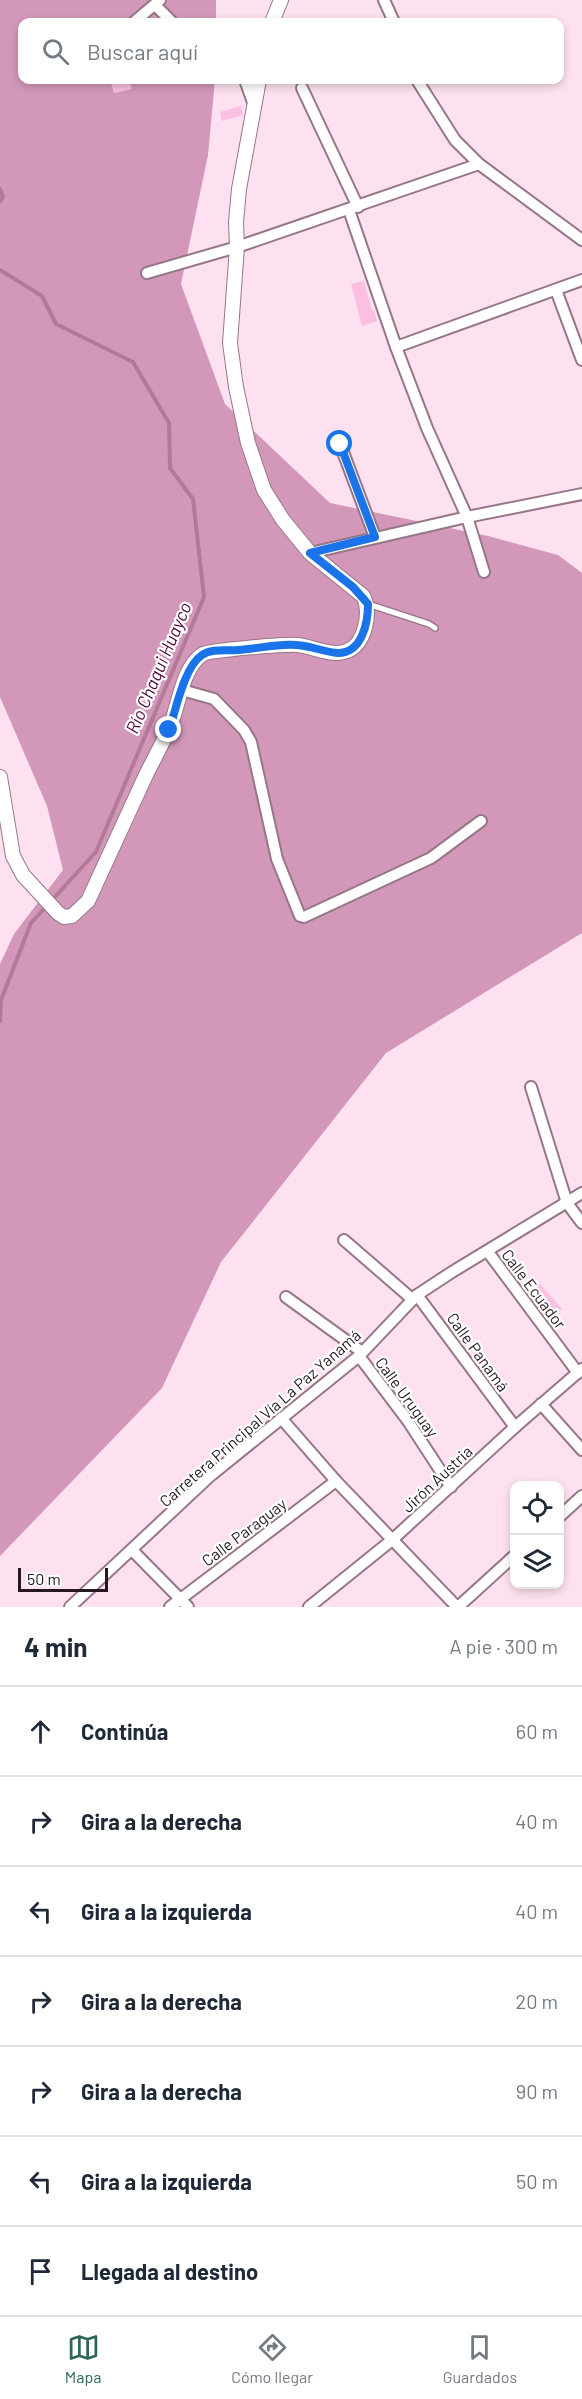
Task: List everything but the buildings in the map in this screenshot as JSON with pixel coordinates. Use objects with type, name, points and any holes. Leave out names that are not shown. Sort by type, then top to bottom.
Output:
[{"type":"street","points":[[274,18],[282,0]]},
{"type":"street","points":[[384,0],[392,18]]},
{"type":"street","points":[[139,18],[158,2],[169,18]]},
{"type":"street","points":[[246,84],[254,105]]},
{"type":"street","points":[[0,777],[13,856],[23,875],[37,893],[64,917],[72,916],[88,901],[169,730],[194,662],[201,655],[211,651],[297,645],[336,653],[346,652],[359,641],[368,604],[353,587],[310,553],[283,520],[264,490],[248,443],[236,387],[230,343],[237,247],[236,222],[239,189],[258,84]]},
{"type":"street","points":[[420,84],[455,140],[479,164],[582,240]]},
{"type":"street","points":[[302,88],[353,208],[396,347],[427,428],[467,517],[484,572]]},
{"type":"street","points":[[147,273],[237,247],[479,164]]},
{"type":"street","points":[[396,347],[582,280]]},
{"type":"street","points":[[556,290],[582,360]]},
{"type":"street","points":[[340,444],[375,537]]},
{"type":"street","points":[[310,553],[467,517],[582,494]]},
{"type":"street","points":[[182,690],[214,699],[244,730],[251,742],[277,859],[300,916],[304,917],[430,858],[482,820]]},
{"type":"street","points":[[531,1087],[567,1203],[582,1222]]},
{"type":"street","name":"Carretera Principal Vía La Paz Yanamá","points":[[70,1607],[210,1476],[313,1395],[360,1354],[414,1297],[582,1193]]},
{"type":"street","name":"Calle Panamá","points":[[344,1240],[414,1297],[515,1427]]},
{"type":"street","name":"Calle Ecuador","points":[[488,1252],[580,1371]]},
{"type":"street","name":"Calle Uruguay","points":[[286,1297],[360,1354],[451,1486]]},
{"type":"street","name":"Jirón Austria","points":[[309,1607],[392,1540],[515,1427],[580,1371]]},
{"type":"street","points":[[541,1404],[582,1449]]},
{"type":"street","points":[[281,1418],[336,1480],[457,1607],[510,1560]]},
{"type":"street","name":"Calle Paraguay","points":[[170,1607],[184,1603],[336,1480]]},
{"type":"street","points":[[564,1512],[582,1496]]},
{"type":"street","points":[[132,1550],[184,1603]]},
{"type":"lane","points":[[368,604],[435,628]]},
{"type":"shaded area","points":[[0,0],[216,0],[216,18],[18,18],[18,84],[215,84],[208,155],[181,284],[225,404],[330,503],[488,536],[558,555],[582,573],[582,933],[386,1053],[221,1262],[162,1388],[0,1556],[0,964],[14,934],[63,870],[47,806],[0,697]]},
{"type":"waterway","name":"Río Chaqui Huayco","points":[[0,189],[3,197],[0,201]]},
{"type":"waterway","name":"Río Chaqui Huayco","points":[[0,270],[42,296],[56,324],[133,362],[169,423],[170,468],[193,499],[204,597],[96,852],[31,923],[1,1000],[0,1021]]},
{"type":"route","points":[[169,730],[189,670],[201,655],[211,651],[243,650],[276,645],[297,645],[336,653],[346,652],[359,641],[363,633],[368,604],[353,587],[310,553],[375,537],[340,444]]}]
